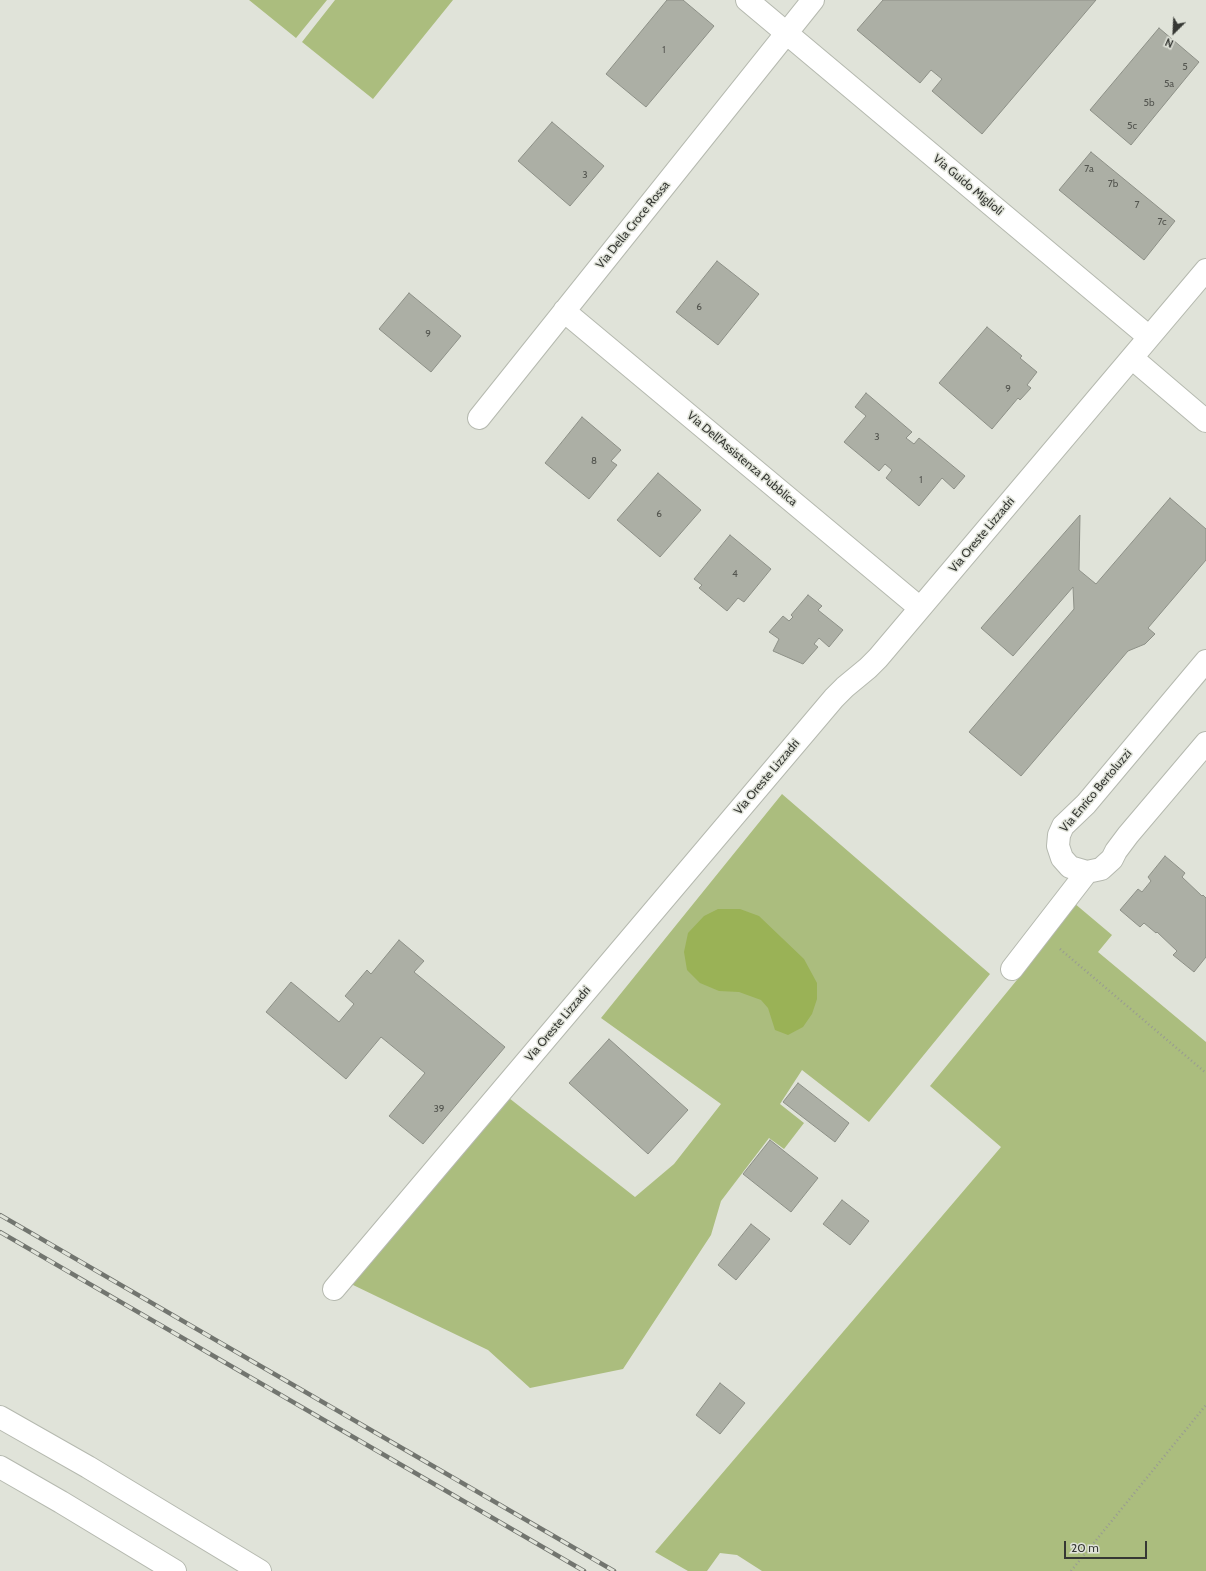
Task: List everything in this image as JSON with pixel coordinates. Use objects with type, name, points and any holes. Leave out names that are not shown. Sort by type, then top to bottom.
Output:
[{"type":"main road","name":"Via Guido Miglioli","points":[[747,0],[1149,337]]},
{"type":"main road","name":"Via Della Croce Rossa","points":[[479,418],[813,0]]},
{"type":"main road","name":"Via Oreste Lizzadri","points":[[334,1289],[834,698],[873,663],[1206,270]]},
{"type":"main road","name":"Via Dell'Assistenza Pubblica","points":[[564,311],[920,608]]},
{"type":"main road","points":[[1132,358],[1206,421]]},
{"type":"main road","name":"Via Enrico Bertoluzzi","points":[[1087,872],[1070,867],[1062,858],[1058,846],[1059,835],[1063,826],[1086,804],[1206,661]]},
{"type":"main road","points":[[1012,969],[1087,872],[1101,869],[1112,859],[1128,835],[1206,743]]},
{"type":"main road","points":[[0,1417],[88,1467],[260,1571]]},
{"type":"main road","points":[[0,1467],[175,1571]]},
{"type":"path","points":[[1040,932],[1206,1073]]},
{"type":"path","points":[[1071,1571],[1206,1405]]},
{"type":"shaded area","points":[[249,0],[327,0],[296,38]]},
{"type":"shaded area","points":[[335,0],[453,0],[373,99],[302,42]]},
{"type":"shaded area","points":[[782,794],[990,974],[869,1122],[802,1070],[780,1104],[804,1123],[784,1149],[769,1138],[721,1201],[711,1235],[623,1369],[530,1388],[488,1350],[351,1284],[509,1098],[635,1197],[674,1164],[721,1104],[601,1018]]},
{"type":"shaded area","points":[[1074,903],[1112,935],[1098,952],[1206,1042],[1206,1571],[762,1571],[737,1555],[720,1553],[707,1571],[688,1571],[655,1552],[1001,1147],[930,1086],[1021,975]]},
{"type":"shaded area","points":[[718,909],[740,909],[759,916],[804,959],[817,983],[817,999],[812,1014],[803,1027],[788,1035],[775,1030],[768,1008],[761,1000],[739,992],[719,991],[700,983],[687,970],[684,952],[688,933],[704,916]]},
{"type":"building","points":[[667,0],[683,0],[714,26],[646,107],[606,74]]},
{"type":"building","points":[[883,0],[1096,0],[982,134],[932,91],[942,79],[931,70],[920,83],[857,30]]},
{"type":"building","points":[[1159,28],[1199,62],[1131,145],[1090,110]]},
{"type":"building","points":[[552,122],[604,166],[570,206],[518,161]]},
{"type":"building","points":[[1091,152],[1175,221],[1144,260],[1059,190]]},
{"type":"building","points":[[717,261],[759,294],[718,345],[676,312]]},
{"type":"building","points":[[409,293],[461,336],[431,372],[379,329]]},
{"type":"building","points":[[987,327],[1022,356],[1020,358],[1037,372],[1027,385],[1031,388],[1020,400],[1018,398],[992,429],[939,383]]},
{"type":"building","points":[[866,393],[912,432],[906,438],[914,444],[919,438],[965,476],[954,489],[942,478],[919,506],[886,478],[892,470],[885,464],[879,471],[844,442],[866,416],[855,407]]},
{"type":"building","points":[[582,417],[621,450],[611,461],[617,465],[589,499],[545,463]]},
{"type":"building","points":[[658,473],[701,510],[660,557],[617,520]]},
{"type":"building","points":[[1170,498],[1206,529],[1206,560],[1148,628],[1155,634],[1145,644],[1128,651],[1021,776],[969,732],[1074,609],[1073,587],[1013,656],[981,628],[1080,515],[1079,570],[1096,584]]},
{"type":"building","points":[[730,535],[771,569],[744,602],[738,598],[727,611],[699,588],[702,585],[694,579]]},
{"type":"building","points":[[808,595],[822,606],[818,610],[843,630],[829,647],[819,638],[814,644],[818,647],[803,664],[773,651],[779,639],[769,632],[783,616],[789,621],[793,617],[791,615]]},
{"type":"building","points":[[1165,856],[1185,873],[1182,877],[1206,898],[1206,957],[1194,972],[1173,955],[1177,951],[1157,932],[1156,933],[1144,923],[1140,927],[1120,910],[1138,889],[1142,892],[1151,881],[1148,877]]},
{"type":"building","points":[[399,940],[424,961],[414,972],[505,1047],[423,1144],[389,1116],[425,1073],[381,1037],[346,1079],[266,1012],[291,982],[339,1022],[354,1004],[345,996],[367,970],[371,974]]},
{"type":"building","points":[[609,1039],[688,1110],[648,1154],[569,1083]]},
{"type":"building","points":[[798,1083],[849,1123],[835,1142],[783,1102]]},
{"type":"building","points":[[770,1140],[818,1178],[791,1212],[743,1174]]},
{"type":"building","points":[[842,1200],[869,1221],[850,1245],[823,1224]]},
{"type":"building","points":[[751,1224],[770,1239],[736,1280],[718,1265]]},
{"type":"building","points":[[720,1383],[745,1403],[720,1434],[696,1415]]},
{"type":"railway","points":[[0,1215],[614,1571]]},
{"type":"railway","points":[[0,1232],[584,1571]]}]
